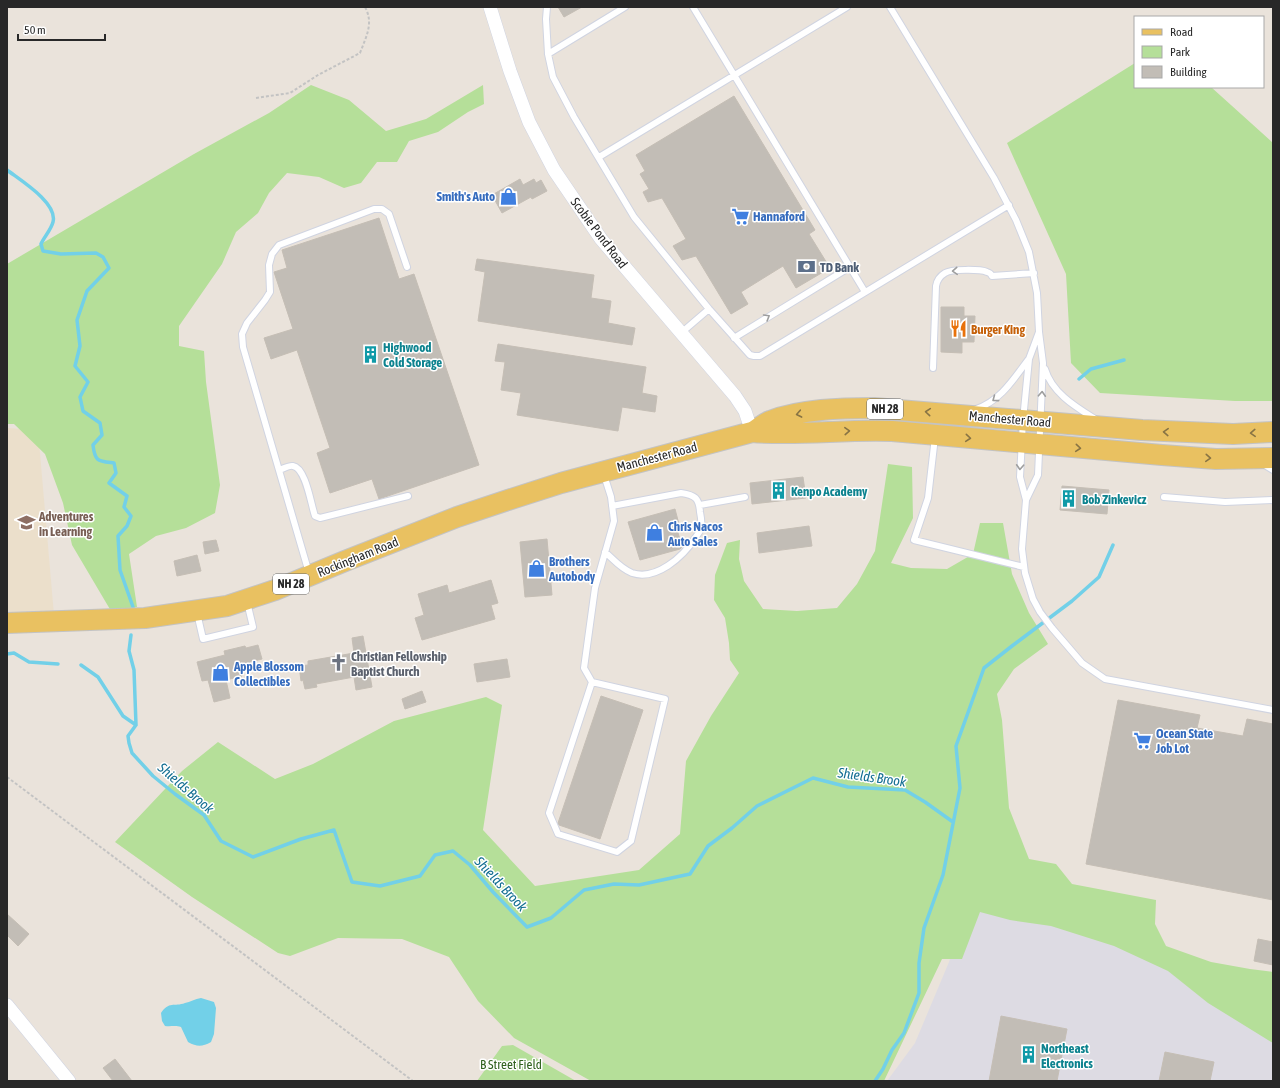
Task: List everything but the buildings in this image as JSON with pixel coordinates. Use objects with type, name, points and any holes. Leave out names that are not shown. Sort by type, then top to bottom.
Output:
[{"type":"main road","name":"Manchester Road","points":[[752,432],[769,421],[822,410],[847,408],[874,408],[1032,420],[1108,428],[1211,434],[1273,432]]},
{"type":"main road","name":"Manchester Road","points":[[561,483],[752,432],[798,434],[870,430],[1216,459],[1273,458]]},
{"type":"main road","name":"Rockingham Road","points":[[7,623],[145,618],[227,606],[310,576],[457,517],[561,483]]},
{"type":"street","name":"Scobie Pond Road","points":[[490,7],[510,71],[529,122],[554,170],[601,239],[735,396],[745,411],[752,432]]},
{"type":"street","points":[[7,1005],[69,1081]]},
{"type":"lane","points":[[547,7],[546,19],[548,54],[553,77],[574,117],[634,216],[709,309],[750,355],[760,356],[1009,205]]},
{"type":"lane","points":[[548,54],[625,7]]},
{"type":"lane","points":[[693,7],[865,292]]},
{"type":"lane","points":[[599,157],[847,7]]},
{"type":"lane","points":[[890,7],[994,178],[1023,235],[1034,273],[1043,362],[1049,381],[1061,395],[1076,407],[1108,428]]},
{"type":"lane","points":[[310,576],[243,348],[242,334],[247,323],[266,300],[270,292],[269,265],[272,254],[279,245],[374,209],[382,209],[389,214],[407,267]]},
{"type":"lane","points":[[734,338],[850,267]]},
{"type":"lane","points":[[933,368],[936,286],[940,277],[946,272],[953,270],[983,270],[989,272],[992,276],[1034,273]]},
{"type":"lane","points":[[681,333],[709,309]]},
{"type":"lane","points":[[955,414],[982,408],[993,402],[1010,385],[1028,359],[1039,332]]},
{"type":"lane","points":[[1026,500],[1038,475],[1031,444],[1032,420],[1028,359]]},
{"type":"lane","points":[[1043,362],[1032,420],[1031,444],[1020,477],[1026,500],[1022,549],[1024,567],[1028,585],[1040,612],[1082,663],[1105,679],[1273,710]]},
{"type":"lane","points":[[935,435],[928,498],[914,540],[1024,567]]},
{"type":"lane","points":[[1248,458],[1267,465],[1273,470]]},
{"type":"lane","points":[[279,470],[292,465],[298,468],[303,474],[315,516],[320,518],[408,496]]},
{"type":"lane","points":[[592,682],[549,813],[558,834],[617,852],[631,841],[665,699],[592,682],[584,668],[596,588],[614,522],[611,497],[603,472]]},
{"type":"lane","points":[[605,552],[624,569],[633,573],[646,574],[659,570],[673,563],[693,542],[701,528],[700,505],[697,498],[692,494],[681,493],[612,506]]},
{"type":"lane","points":[[700,505],[745,497]]},
{"type":"lane","points":[[1164,497],[1225,502],[1273,500]]},
{"type":"lane","points":[[196,611],[203,639],[254,627],[247,600]]},
{"type":"path","points":[[256,98],[290,93],[318,75],[360,52],[367,36],[370,23],[365,7]]},
{"type":"path","points":[[7,778],[413,1081]]},
{"type":"shaded area","name":"Adventures in Learning","points":[[7,428],[38,430],[54,615],[7,615]]},
{"type":"shaded area","points":[[976,875],[1273,1019],[1273,1081],[887,1081],[915,1043],[949,962]]},
{"type":"green space","points":[[1134,64],[1134,88],[1212,88],[1273,143],[1273,401],[1235,401],[1100,393],[1071,363],[1066,274],[1007,143]]},
{"type":"green space","points":[[311,85],[349,100],[386,131],[426,119],[483,85],[484,104],[468,112],[438,132],[409,141],[397,162],[377,162],[361,183],[344,188],[319,177],[287,173],[269,193],[258,213],[236,232],[222,264],[179,326],[179,346],[204,351],[206,382],[220,485],[215,513],[186,528],[156,536],[129,554],[137,607],[111,611],[72,545],[63,503],[45,454],[14,424],[7,424],[7,264],[194,154],[269,113]]},
{"type":"green space","points":[[888,464],[912,467],[913,518],[891,563],[911,568],[947,569],[973,554],[980,523],[1003,523],[1012,574],[1029,613],[1048,644],[1014,669],[997,694],[1002,720],[1009,808],[1029,859],[1056,864],[1072,884],[1156,900],[1155,924],[1166,946],[1211,962],[1273,972],[1273,1043],[1208,1003],[1168,971],[1114,946],[1051,926],[1010,920],[980,912],[962,959],[942,959],[884,1081],[591,1081],[514,1038],[478,1001],[449,957],[402,939],[338,938],[290,956],[278,953],[192,897],[115,842],[182,771],[218,742],[275,779],[313,764],[394,721],[486,697],[502,705],[483,830],[535,886],[639,870],[680,834],[686,761],[711,716],[739,673],[730,660],[725,618],[714,600],[715,575],[727,543],[740,540],[739,559],[744,581],[763,609],[797,611],[837,608],[857,584],[875,551]]},
{"type":"green space","name":"B Street Field","points":[[513,1045],[576,1081],[477,1081],[502,1046]]},
{"type":"water","points":[[201,998],[214,1002],[216,1008],[214,1034],[211,1042],[200,1046],[188,1042],[181,1027],[165,1026],[162,1021],[161,1013],[169,1006]]},
{"type":"waterway","name":"Shields Brook","points":[[7,170],[29,186],[50,207],[53,215],[53,222],[41,244],[43,251],[61,254],[96,253],[103,257],[109,268],[87,291],[77,320],[80,346],[75,366],[88,382],[80,397],[83,411],[100,423],[102,435],[93,445],[96,458],[101,461],[114,463],[116,473],[109,483],[127,496],[124,507],[131,516],[127,526],[118,536],[120,570],[133,607]]},
{"type":"waterway","points":[[1079,379],[1091,369],[1124,360]]},
{"type":"waterway","points":[[875,1081],[883,1069],[892,1050],[904,1033],[919,993],[919,963],[924,928],[943,875],[960,788],[956,746],[984,668],[1072,601],[1099,577],[1113,545]]},
{"type":"waterway","name":"Shields Brook","points":[[131,635],[129,651],[134,670],[136,725],[128,736],[132,753],[153,776],[204,815],[221,841],[253,857],[301,839],[334,830],[352,882],[380,886],[420,876],[435,855],[453,851],[470,865],[493,892],[527,927],[551,918],[584,890],[614,884],[639,885],[690,874],[708,846],[732,828],[757,806],[813,778],[848,787],[905,790],[953,822]]},
{"type":"waterway","points":[[7,654],[14,653],[29,662],[58,664]]},
{"type":"waterway","points":[[81,665],[98,677],[123,716],[136,725]]},
{"type":"place","name":"Smith's Auto","points":[[508,196]]},
{"type":"place","name":"Hannaford","points":[[740,216]]},
{"type":"place","name":"TD Bank","points":[[807,267]]},
{"type":"place","name":"Burger King","points":[[958,329]]},
{"type":"place","name":"Highwood Cold Storage","points":[[370,354]]},
{"type":"place","name":"Kenpo Academy","points":[[778,491]]},
{"type":"place","name":"Bob Zinkevicz","points":[[1069,499]]},
{"type":"place","name":"Adventures in Learning","points":[[26,523]]},
{"type":"place","name":"Chris Nacos Auto Sales","points":[[655,533]]},
{"type":"place","name":"Brothers Autobody","points":[[536,568]]},
{"type":"place","name":"Christian Fellowship Baptist Church","points":[[338,663]]},
{"type":"place","name":"Apple Blossom Collectibles","points":[[221,673]]},
{"type":"place","name":"Ocean State Job Lot","points":[[1143,740]]},
{"type":"place","name":"Northeast Electronics","points":[[1028,1055]]}]
